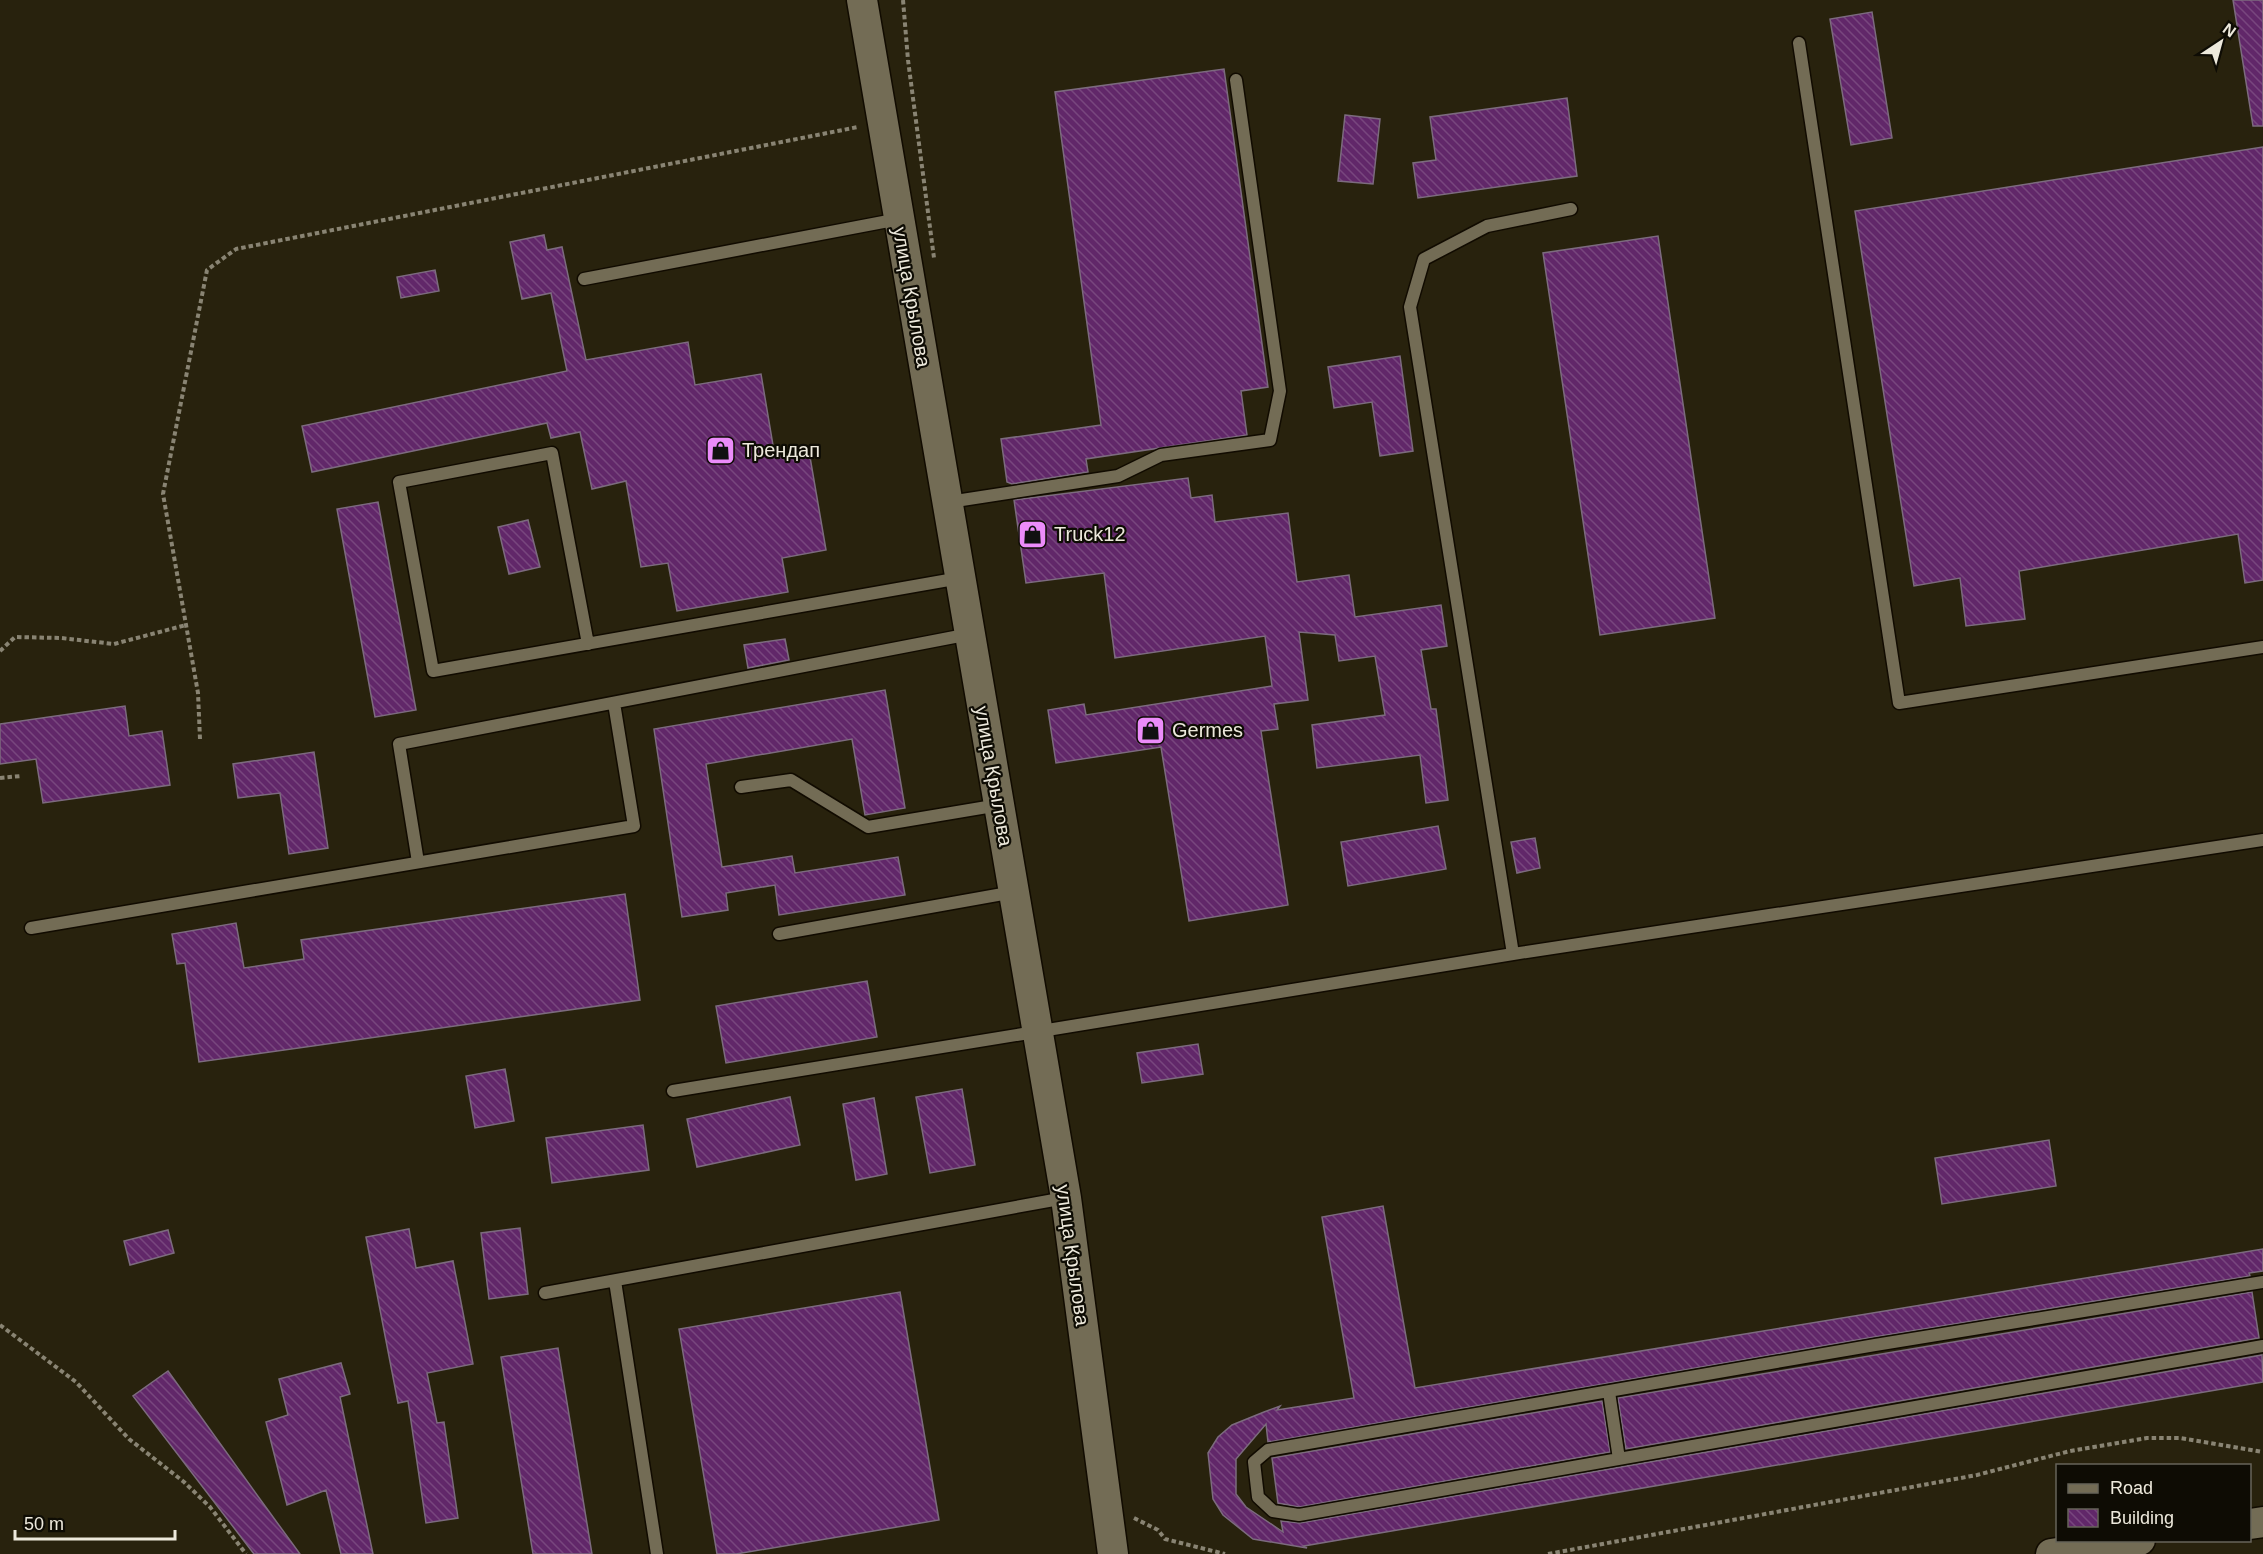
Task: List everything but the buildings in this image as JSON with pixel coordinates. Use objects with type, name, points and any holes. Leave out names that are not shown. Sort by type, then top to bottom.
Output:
[{"type":"street","name":"улица Крылова","points":[[861,0],[1066,1198],[1113,1554]]},
{"type":"street","points":[[2051,1554],[2127,1542]]},
{"type":"lane","points":[[1799,43],[1899,703],[2263,646]]},
{"type":"lane","points":[[947,503],[1118,476],[1161,454],[1270,440],[1280,392],[1236,80]]},
{"type":"lane","points":[[1513,954],[1410,307],[1424,260],[1487,226],[1571,209]]},
{"type":"lane","points":[[585,279],[899,219]]},
{"type":"lane","points":[[588,644],[552,453],[399,482],[433,671],[588,644],[960,578]]},
{"type":"lane","points":[[418,862],[399,744],[970,634]]},
{"type":"lane","points":[[31,928],[634,826],[614,703]]},
{"type":"lane","points":[[741,787],[791,780],[868,827],[999,805]]},
{"type":"lane","points":[[673,1091],[1513,954],[2263,840]]},
{"type":"lane","points":[[779,934],[1014,892]]},
{"type":"lane","points":[[545,1293],[1066,1198]]},
{"type":"lane","points":[[615,1281],[657,1554]]},
{"type":"lane","points":[[2263,1282],[1875,1345],[1268,1450],[1254,1462],[1258,1497],[1273,1511],[1299,1515],[2263,1346]]},
{"type":"lane","points":[[1609,1392],[1619,1459]]},
{"type":"path","points":[[903,0],[908,60],[936,270]]},
{"type":"path","points":[[200,739],[198,693],[163,494],[207,270],[236,249],[882,123]]},
{"type":"path","points":[[0,651],[15,637],[61,638],[114,644],[186,625]]},
{"type":"path","points":[[0,778],[21,776]]},
{"type":"path","points":[[0,1325],[76,1382],[129,1438],[184,1482],[210,1507],[246,1554]]},
{"type":"path","points":[[1548,1554],[1977,1475],[2070,1451],[2147,1438],[2180,1438],[2263,1452]]},
{"type":"path","points":[[1106,1504],[1158,1530],[1165,1539],[1225,1554]]},
{"type":"place","name":"Трендап","points":[[721,450]]},
{"type":"place","name":"Truck12","points":[[1033,534]]},
{"type":"place","name":"Germes","points":[[1151,730]]}]
